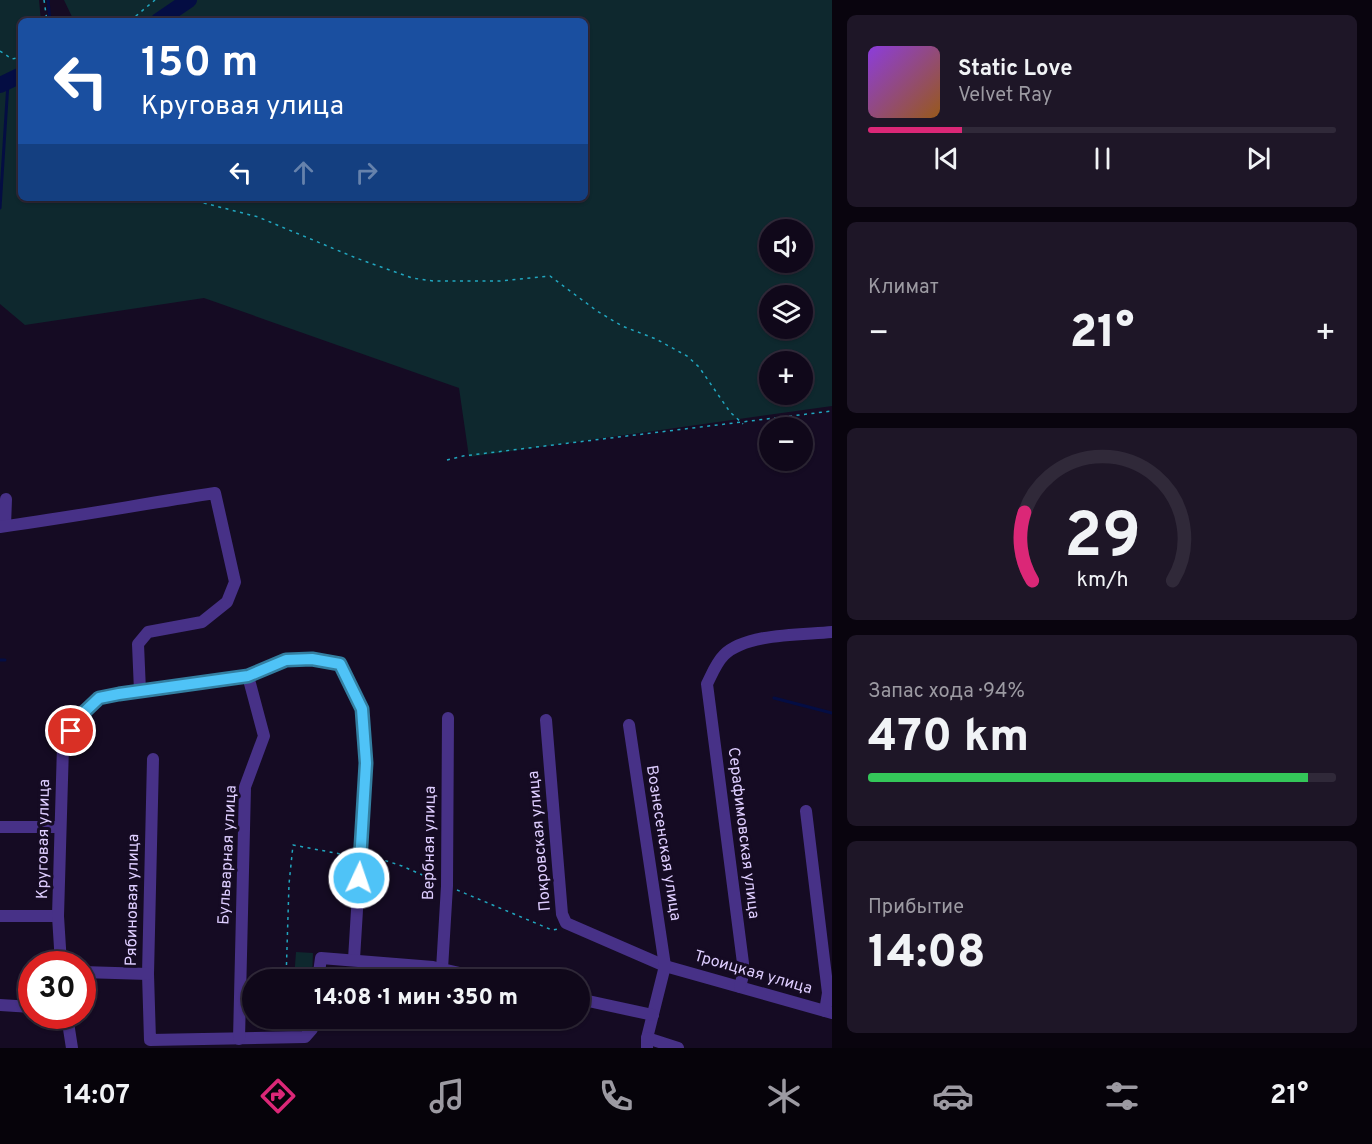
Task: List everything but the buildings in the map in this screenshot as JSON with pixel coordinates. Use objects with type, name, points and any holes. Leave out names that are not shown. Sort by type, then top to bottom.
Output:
[{"type":"street","points":[[6,499],[3,527],[214,493],[235,582],[227,602],[202,622],[148,632],[138,644],[140,691]]},
{"type":"street","name":"Серафимовская улица","points":[[740,987],[743,963],[707,684],[724,655],[736,646],[754,639],[832,632]]},
{"type":"street","name":"Круговая улица","points":[[60,951],[58,916],[63,746],[79,717],[99,698],[248,676],[286,660],[312,659],[340,664],[362,709],[366,763],[354,960]]},
{"type":"street","name":"Бульварная улица","points":[[239,1040],[245,787],[264,736],[248,676]]},
{"type":"street","name":"Вербная улица","points":[[442,969],[447,886],[448,718]]},
{"type":"street","name":"Покровская улица","points":[[546,720],[562,914],[566,923],[574,927]]},
{"type":"street","name":"Вознесенская улица","points":[[629,724],[665,966]]},
{"type":"street","name":"Рябиновая улица","points":[[153,759],[148,974],[150,1041],[239,1040]]},
{"type":"street","points":[[806,811],[829,1012]]},
{"type":"street","points":[[0,827],[60,827]]},
{"type":"street","points":[[0,916],[58,916]]},
{"type":"street","points":[[574,927],[665,966],[647,1043],[678,1048]]},
{"type":"street","points":[[320,969],[321,958],[442,969]]},
{"type":"street","name":"Троицкая улица","points":[[665,966],[829,1012]]},
{"type":"street","points":[[96,972],[148,974]]},
{"type":"street","points":[[590,1001],[652,1015]]},
{"type":"street","points":[[0,1005],[18,1006]]},
{"type":"street","points":[[69,1029],[72,1048]]},
{"type":"street","points":[[239,1040],[305,1037],[312,1029]]},
{"type":"path","points":[[44,0],[47,18]]},
{"type":"path","points":[[134,18],[155,0]]},
{"type":"path","points":[[0,51],[12,59],[18,58]]},
{"type":"path","points":[[202,201],[258,217],[356,258],[412,278],[433,281],[500,281],[550,276],[597,311],[622,326],[656,339],[687,356],[699,367],[730,412],[743,424]]},
{"type":"path","points":[[447,460],[832,411]]},
{"type":"path","points":[[286,969],[289,884],[293,845],[360,856],[402,866],[552,930],[574,927]]},
{"type":"green space","points":[[0,0],[39,0],[41,18],[18,18],[18,201],[588,201],[588,18],[73,18],[64,0],[832,0],[832,406],[469,457],[459,388],[204,298],[25,325],[0,304]]},
{"type":"green space","points":[[296,952],[313,953],[312,969],[295,969]]},
{"type":"waterway","points":[[48,0],[50,18]]},
{"type":"waterway","points":[[162,18],[189,0]]},
{"type":"waterway","points":[[0,85],[18,76]]},
{"type":"waterway","points":[[0,208],[8,83]]},
{"type":"waterway","points":[[0,660],[5,660]]},
{"type":"waterway","points":[[774,698],[832,713]]},
{"type":"route","points":[[71,731],[79,717],[99,698],[248,676],[286,660],[312,659],[340,664],[362,709],[366,763],[359,878]]}]
